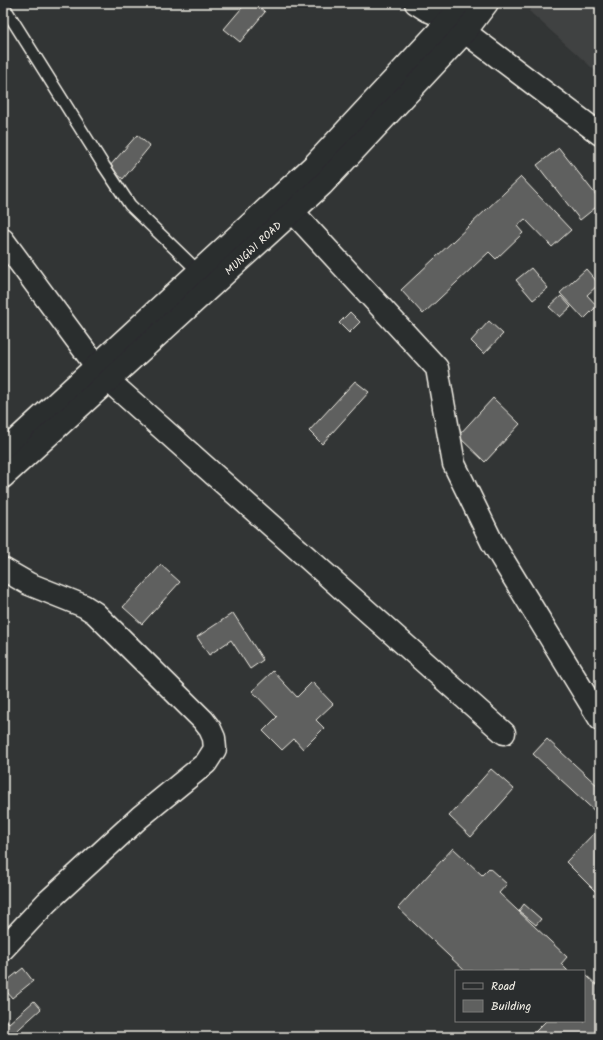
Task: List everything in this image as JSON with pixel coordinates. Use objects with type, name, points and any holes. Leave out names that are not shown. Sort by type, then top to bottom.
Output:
[{"type":"street","points":[[416,3],[427,10],[460,18],[600,134]]},
{"type":"street","name":"MUNGWI ROAD","points":[[3,477],[199,272],[313,166],[460,18],[487,3]]},
{"type":"street","name":"MUNGWI ROAD","points":[[3,452],[102,374],[293,212],[322,185],[460,18]]},
{"type":"street","points":[[293,212],[437,368],[454,464],[492,542],[600,719]]},
{"type":"street","points":[[3,240],[102,374],[504,733]]},
{"type":"street","points":[[3,569],[29,584],[84,606],[95,613],[203,720],[210,729],[214,738],[215,749],[206,763],[134,822],[47,902],[3,949]]},
{"type":"lane","points":[[3,5],[130,205],[199,272]]},
{"type":"shaded area","points":[[536,3],[600,3],[600,75],[529,11]]},
{"type":"building","points":[[246,3],[255,3],[265,12],[240,42],[224,29]]},
{"type":"building","points":[[137,135],[150,146],[123,179],[109,167]]},
{"type":"building","points":[[559,148],[600,200],[600,204],[580,220],[537,165]]},
{"type":"building","points":[[521,177],[571,230],[552,247],[525,219],[517,226],[523,233],[496,259],[489,252],[423,314],[401,290]]},
{"type":"building","points":[[531,268],[548,288],[533,300],[516,280]]},
{"type":"building","points":[[586,269],[599,284],[587,295],[597,306],[584,319],[560,293]]},
{"type":"building","points":[[561,296],[571,307],[560,317],[549,307]]},
{"type":"building","points":[[350,312],[360,322],[349,333],[339,323]]},
{"type":"building","points":[[489,321],[503,334],[484,354],[471,341]]},
{"type":"building","points":[[355,381],[369,392],[322,444],[309,431]]},
{"type":"building","points":[[493,398],[520,424],[485,462],[458,436]]},
{"type":"building","points":[[161,565],[180,582],[142,624],[123,607]]},
{"type":"building","points":[[233,613],[263,660],[250,669],[231,640],[209,655],[197,637]]},
{"type":"building","points":[[273,671],[297,697],[312,682],[333,704],[316,720],[324,728],[303,749],[294,739],[282,750],[263,731],[277,717],[252,691]]},
{"type":"building","points":[[547,739],[600,788],[599,815],[533,754]]},
{"type":"building","points":[[491,769],[514,789],[471,837],[449,816]]},
{"type":"building","points":[[600,827],[600,896],[566,862]]},
{"type":"building","points":[[453,848],[482,875],[489,868],[507,884],[499,893],[567,957],[561,964],[567,970],[464,970],[398,908]]},
{"type":"building","points":[[524,904],[541,919],[536,925],[519,911]]},
{"type":"building","points":[[23,968],[33,981],[12,998],[3,987],[3,984]]},
{"type":"building","points":[[587,976],[600,988],[600,1037],[534,1037],[532,1035],[545,1022],[585,1022],[585,979]]},
{"type":"building","points":[[34,1001],[41,1009],[10,1037],[3,1037],[3,1016],[9,1023]]}]
